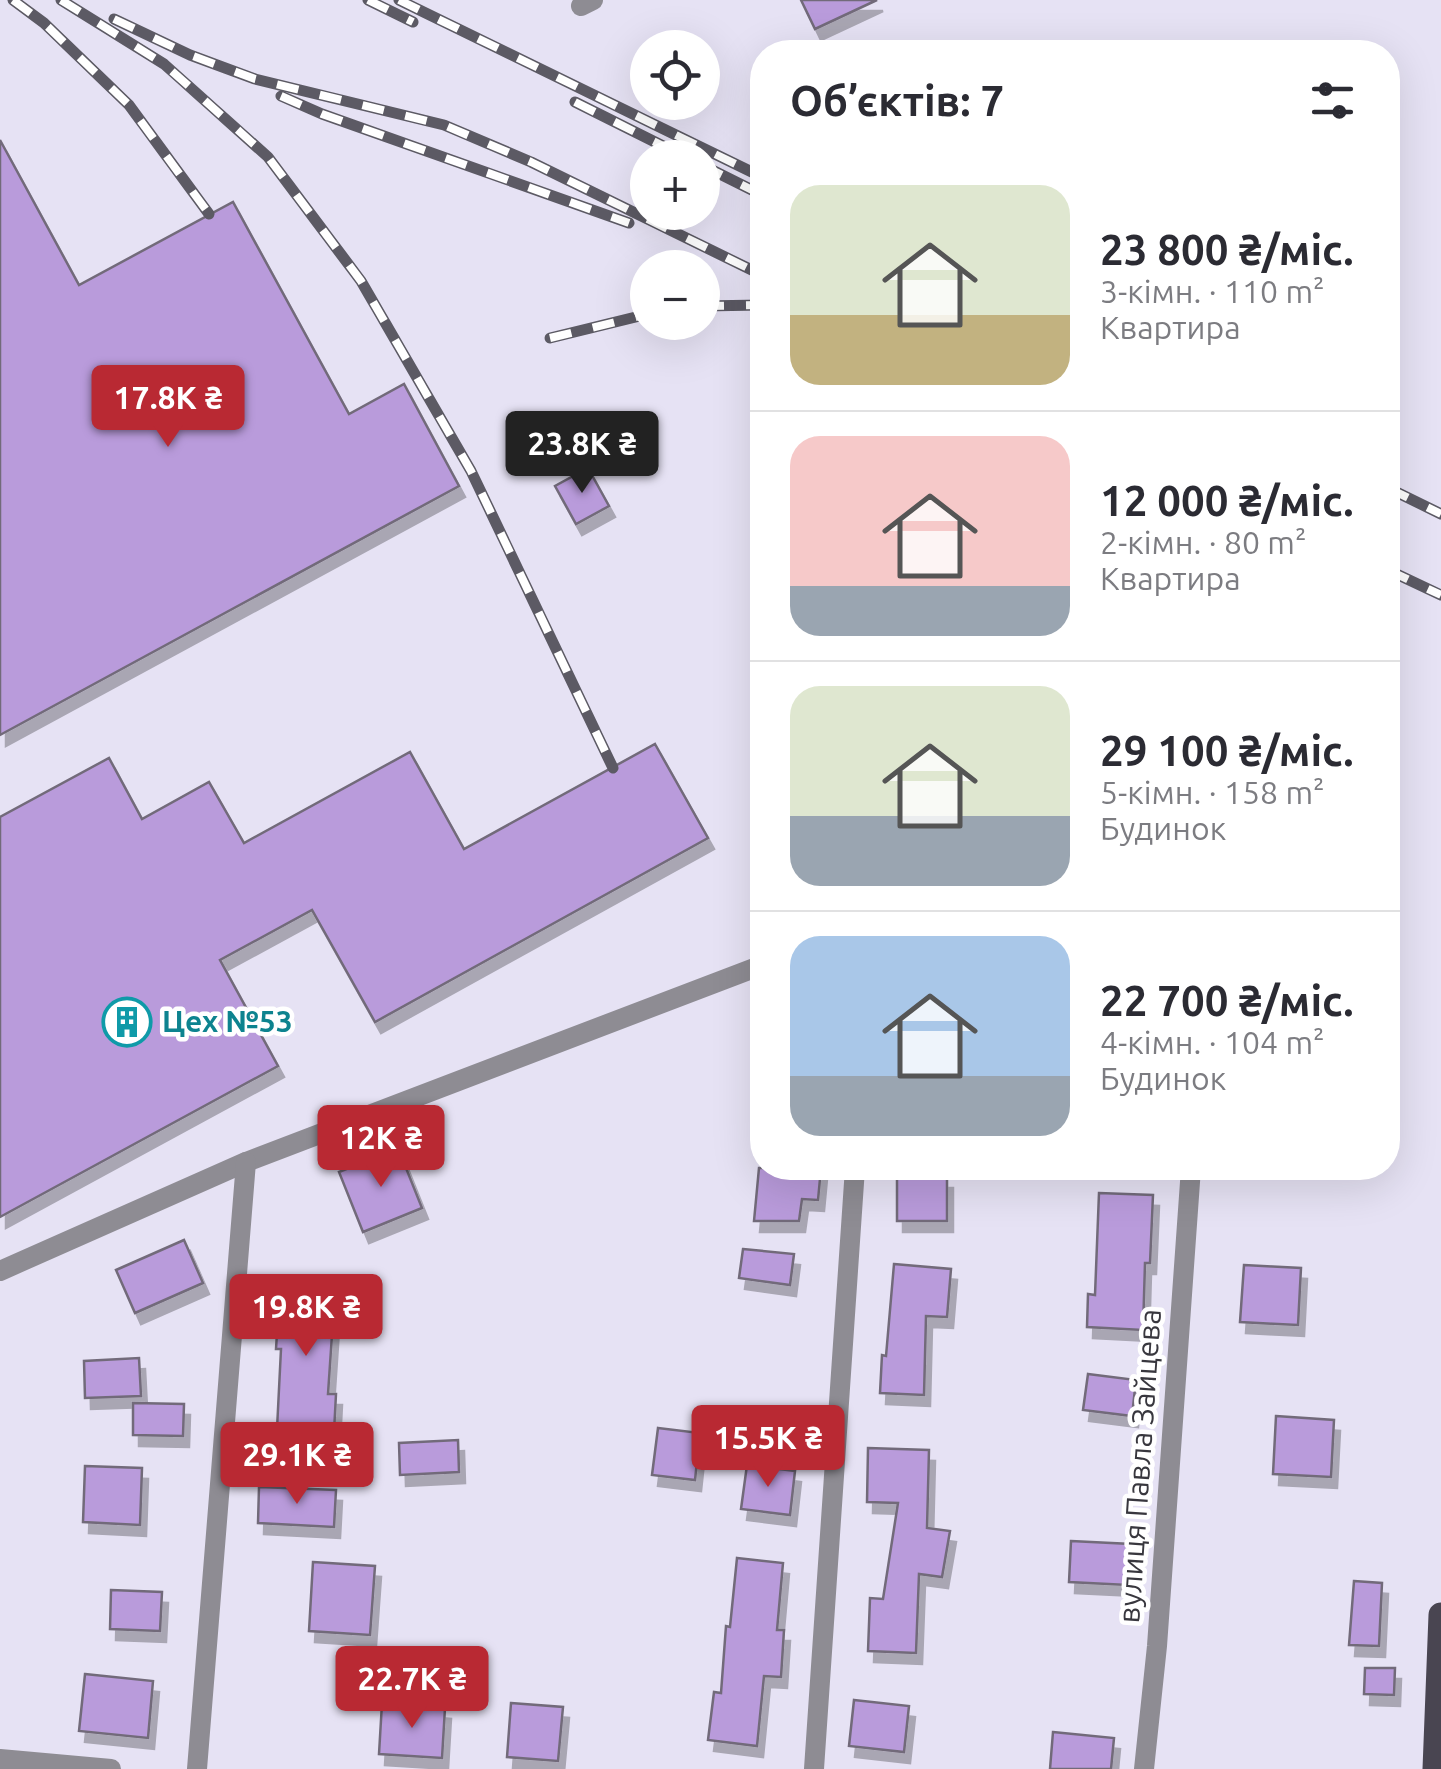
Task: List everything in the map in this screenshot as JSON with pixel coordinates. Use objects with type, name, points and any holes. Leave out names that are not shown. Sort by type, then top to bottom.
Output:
[{"type":"main road","points":[[1435,1769],[1441,1615]]},
{"type":"street","points":[[0,1272],[246,1162],[750,970]]},
{"type":"street","points":[[197,1769],[246,1162]]},
{"type":"street","points":[[814,1769],[855,1180]]},
{"type":"street","name":"вулиця Павла Зайцева","points":[[1144,1769],[1157,1646],[1190,1180]]},
{"type":"street","points":[[0,1759],[111,1769]]},
{"type":"building","points":[[801,0],[877,0],[815,29]]},
{"type":"building","points":[[0,140],[79,285],[233,202],[349,414],[404,384],[459,486],[0,735]]},
{"type":"building","points":[[588,468],[609,506],[576,524],[555,486]]},
{"type":"building","points":[[655,744],[708,838],[375,1022],[312,910],[220,960],[278,1066],[0,1217],[0,817],[109,758],[142,819],[209,782],[244,843],[410,752],[464,849]]},
{"type":"building","points":[[398,1148],[422,1208],[363,1232],[339,1172]]},
{"type":"building","points":[[758,1180],[820,1180],[818,1200],[802,1199],[799,1221],[754,1221]]},
{"type":"building","points":[[897,1180],[947,1180],[947,1221],[897,1221]]},
{"type":"building","points":[[1099,1193],[1153,1195],[1143,1330],[1087,1327],[1088,1294],[1095,1295]]},
{"type":"building","points":[[184,1240],[203,1283],[135,1313],[116,1270]]},
{"type":"building","points":[[743,1249],[794,1254],[790,1285],[739,1278]]},
{"type":"building","points":[[894,1264],[951,1269],[947,1317],[926,1316],[924,1395],[880,1393]]},
{"type":"building","points":[[1244,1265],[1301,1268],[1298,1325],[1240,1322]]},
{"type":"building","points":[[280,1286],[335,1290],[328,1394],[336,1394],[334,1432],[277,1429]]},
{"type":"building","points":[[139,1358],[141,1396],[85,1398],[84,1361]]},
{"type":"building","points":[[1088,1374],[1136,1380],[1132,1416],[1083,1410]]},
{"type":"building","points":[[133,1403],[184,1404],[183,1436],[133,1435]]},
{"type":"building","points":[[1276,1416],[1334,1420],[1331,1477],[1273,1474]]},
{"type":"building","points":[[658,1428],[700,1433],[695,1480],[652,1475]]},
{"type":"building","points":[[458,1440],[459,1472],[400,1475],[399,1443]]},
{"type":"building","points":[[868,1448],[929,1450],[927,1528],[950,1531],[942,1577],[919,1574],[916,1653],[868,1651],[870,1598],[883,1599],[898,1503],[867,1502]]},
{"type":"building","points":[[747,1465],[795,1471],[790,1515],[741,1509]]},
{"type":"building","points":[[85,1466],[142,1468],[140,1525],[83,1522]]},
{"type":"building","points":[[259,1487],[336,1490],[334,1527],[258,1523]]},
{"type":"building","points":[[1071,1541],[1131,1544],[1128,1585],[1069,1582]]},
{"type":"building","points":[[737,1558],[783,1563],[777,1630],[784,1630],[781,1677],[764,1676],[757,1746],[708,1740],[714,1692],[721,1693]]},
{"type":"building","points":[[313,1562],[375,1566],[370,1635],[309,1631]]},
{"type":"building","points":[[1354,1581],[1382,1583],[1379,1646],[1349,1645]]},
{"type":"building","points":[[111,1590],[162,1592],[160,1631],[110,1629]]},
{"type":"building","points":[[1365,1668],[1395,1668],[1394,1695],[1364,1694]]},
{"type":"building","points":[[85,1674],[153,1681],[148,1738],[79,1731]]},
{"type":"building","points":[[854,1700],[909,1706],[904,1752],[849,1746]]},
{"type":"building","points":[[382,1703],[445,1708],[442,1758],[379,1754]]},
{"type":"building","points":[[511,1703],[563,1707],[558,1761],[507,1757]]},
{"type":"building","points":[[1053,1732],[1114,1738],[1111,1769],[1050,1769]]},
{"type":"railway","points":[[13,0],[44,23],[129,105],[209,214]]},
{"type":"railway","points":[[61,0],[164,64],[268,157],[361,281],[471,471],[613,768]]},
{"type":"railway","points":[[368,0],[413,22]]},
{"type":"railway","points":[[399,0],[750,171]]},
{"type":"railway","points":[[114,19],[190,55],[255,79],[444,125],[531,162],[750,269]]},
{"type":"railway","points":[[281,96],[629,223]]},
{"type":"railway","points":[[575,102],[651,140]]},
{"type":"railway","points":[[720,174],[750,189]]},
{"type":"railway","points":[[720,306],[750,305]]},
{"type":"railway","points":[[550,338],[630,318]]},
{"type":"railway","points":[[1400,494],[1441,514]]},
{"type":"railway","points":[[1400,576],[1441,595]]},
{"type":"place","name":"Цех №53","points":[[127,1022]]}]
